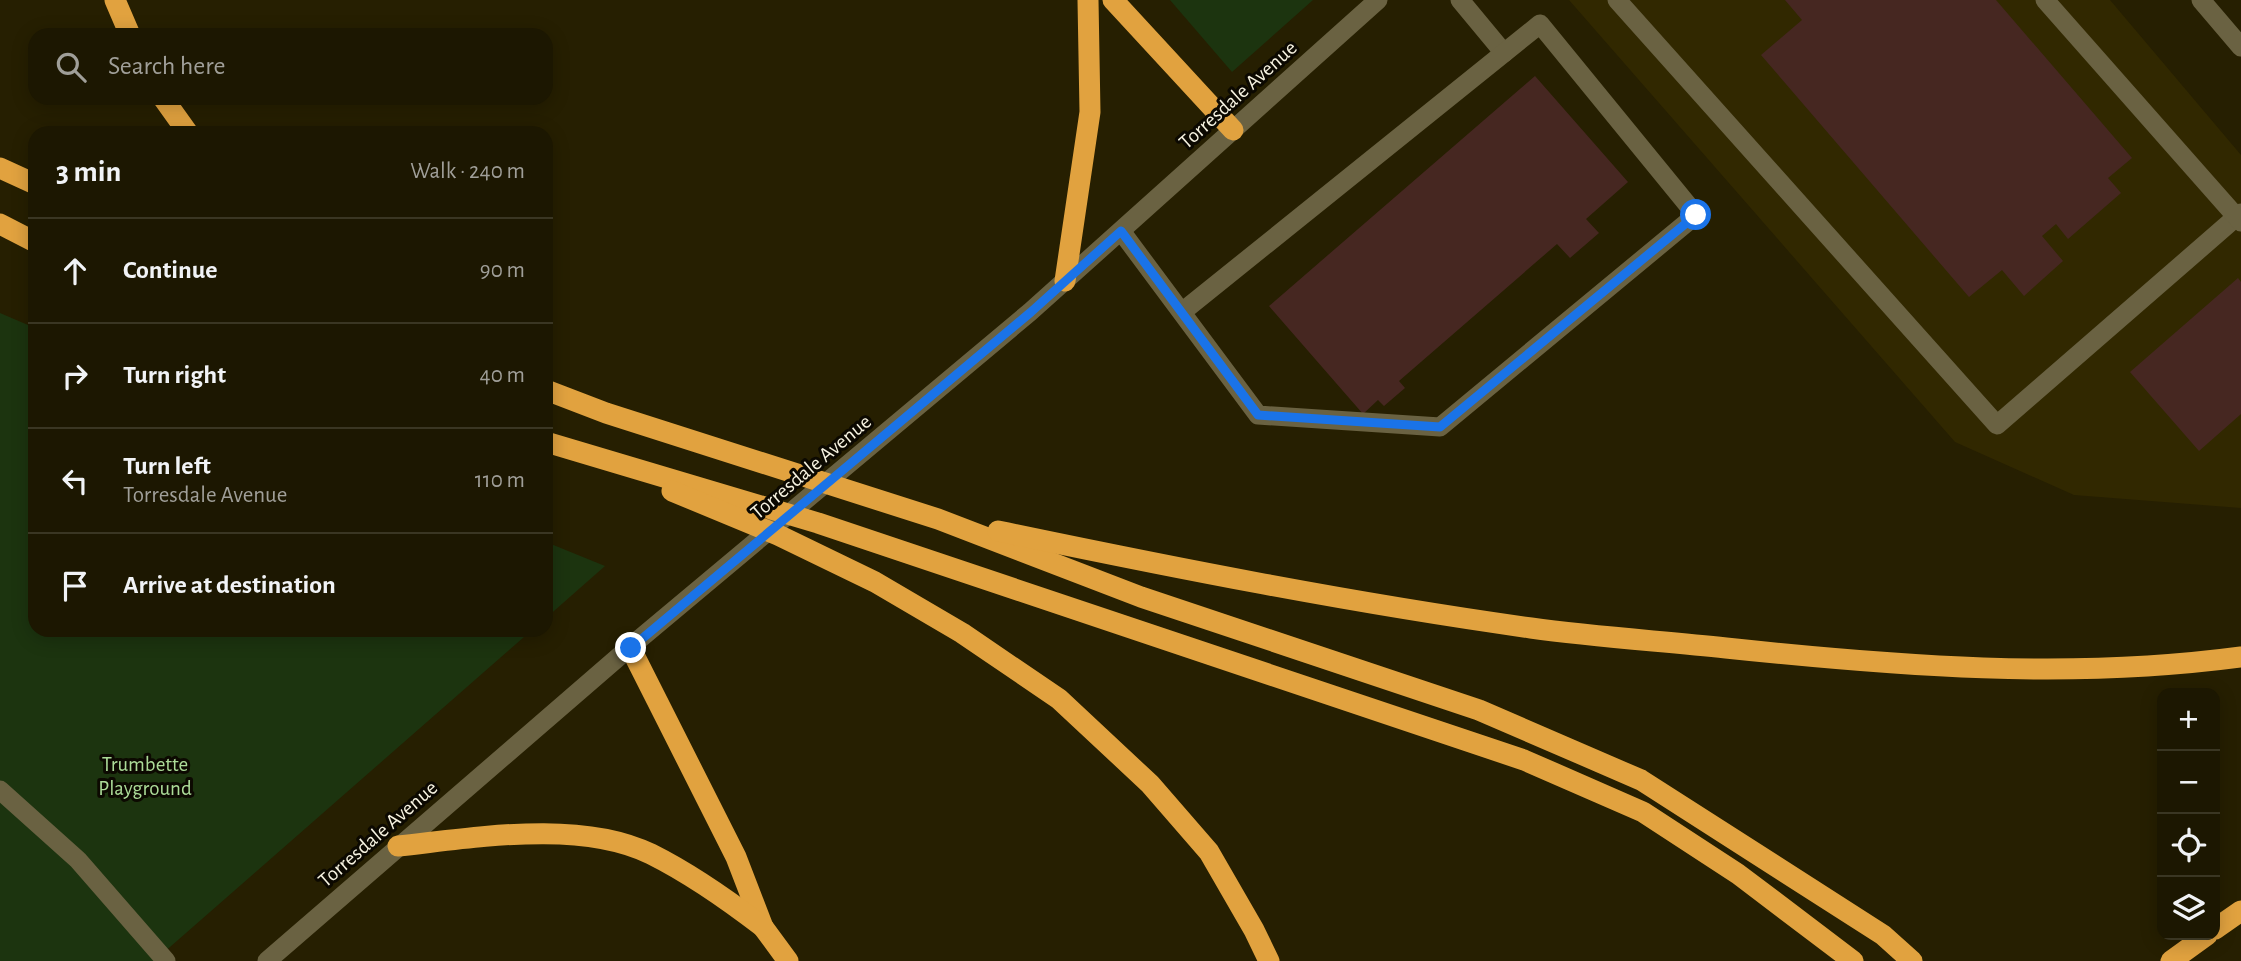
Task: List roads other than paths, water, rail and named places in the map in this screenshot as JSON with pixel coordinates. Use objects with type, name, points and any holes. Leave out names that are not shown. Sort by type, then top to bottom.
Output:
[{"type":"highway","points":[[115,0],[127,28]]},
{"type":"highway","points":[[1065,281],[1090,112],[1088,0]]},
{"type":"highway","points":[[1113,0],[1233,130]]},
{"type":"highway","points":[[168,105],[183,126]]},
{"type":"highway","points":[[0,168],[28,181]]},
{"type":"highway","points":[[0,224],[28,238]]},
{"type":"highway","points":[[553,393],[606,413],[938,519],[1141,597],[1479,710],[1641,780],[1883,935],[1912,961]]},
{"type":"highway","points":[[553,444],[818,523],[1524,760],[1643,812],[1738,874],[1853,961]]},
{"type":"highway","points":[[599,459],[727,516],[789,540],[875,582],[962,633],[1059,699],[1150,784],[1209,852],[1254,929],[1269,961]]},
{"type":"highway","points":[[938,519],[1300,592],[1534,628],[1913,666],[2048,670],[2138,667],[2241,657]]},
{"type":"highway","points":[[631,648],[736,857],[763,927],[788,961]]},
{"type":"highway","points":[[398,846],[496,835],[556,834],[609,841],[650,853],[724,897],[763,927]]},
{"type":"highway","points":[[2220,926],[2241,911]]},
{"type":"highway","points":[[2171,961],[2200,940]]},
{"type":"street","name":"Torresdale Avenue","points":[[267,961],[631,648],[1031,312],[1378,0]]},
{"type":"street","points":[[1461,0],[1504,53]]},
{"type":"street","points":[[1617,0],[1997,425],[2240,217],[2045,0]]},
{"type":"street","points":[[2201,0],[2241,47]]},
{"type":"street","points":[[1121,231],[1258,415],[1440,427],[1696,215],[1540,24],[1182,312]]},
{"type":"street","points":[[0,790],[78,860],[166,961]]},
{"type":"park label","name":"Trumbette Playground","points":[[145,776]]}]
